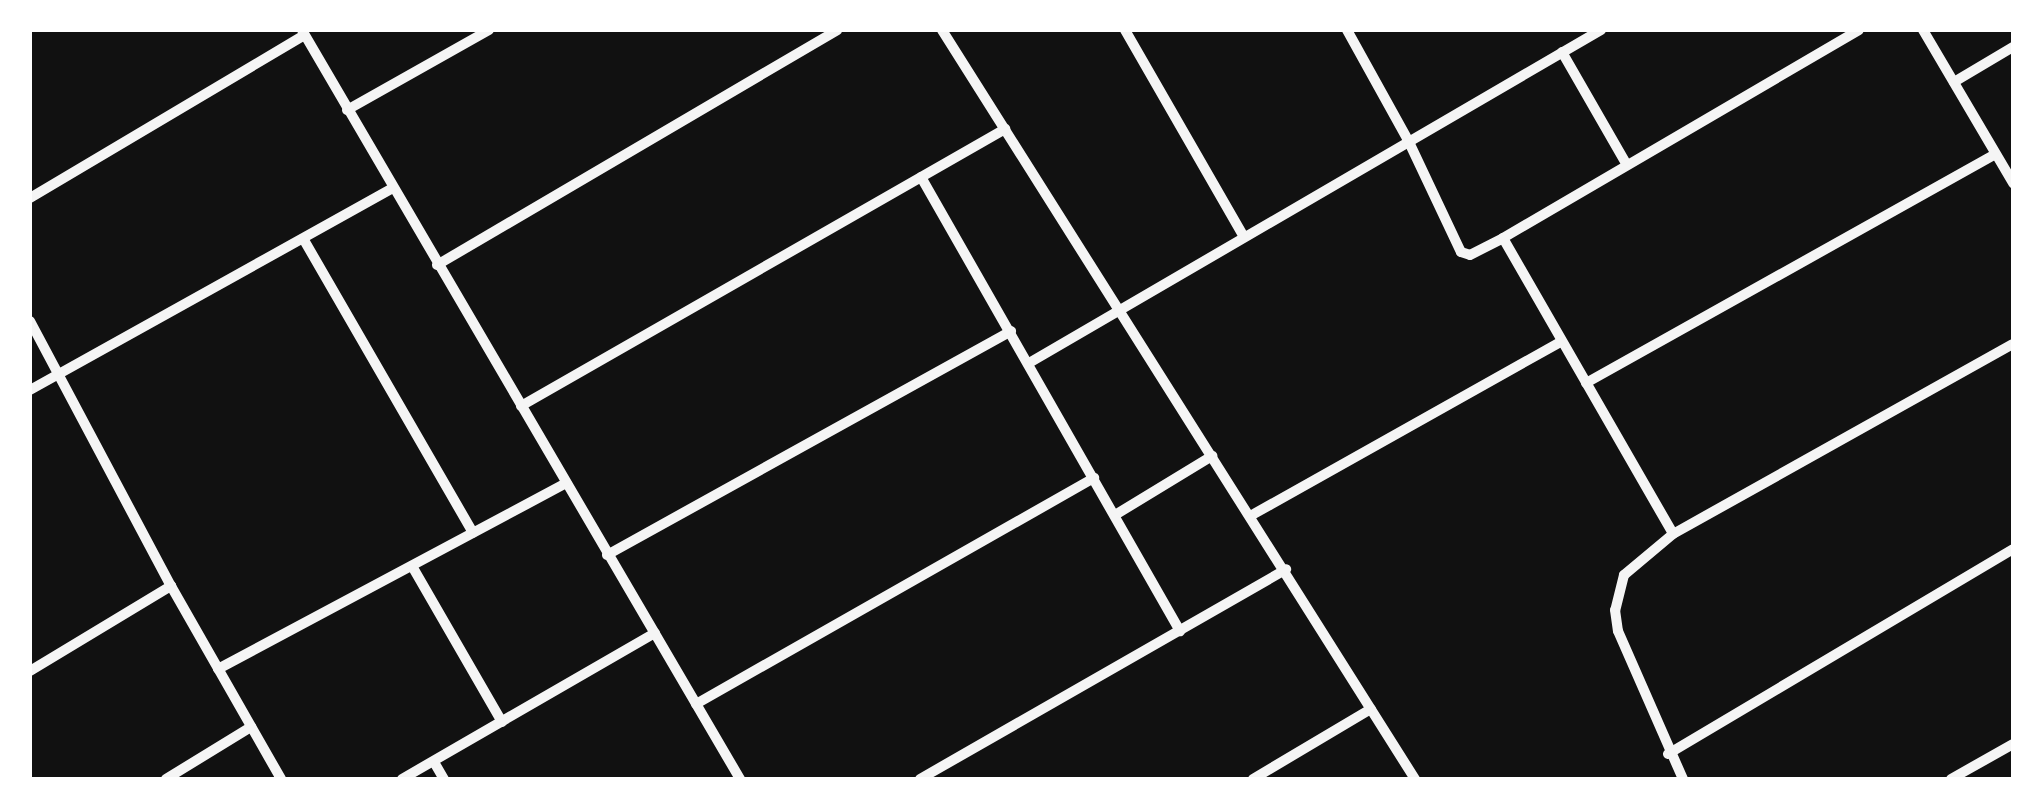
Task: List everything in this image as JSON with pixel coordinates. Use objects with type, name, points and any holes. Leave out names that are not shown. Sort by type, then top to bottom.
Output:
[{"type":"street","points":[[347,110],[489,30]]},
{"type":"street","points":[[437,264],[837,30]]},
{"type":"street","points":[[942,30],[1252,515],[1415,779]]},
{"type":"street","points":[[1124,30],[1244,237]]},
{"type":"street","points":[[1347,30],[1408,140],[1461,252],[1470,254],[1859,30]]},
{"type":"street","points":[[1029,362],[1601,30]]},
{"type":"street","points":[[1923,30],[2013,183]]},
{"type":"street","points":[[30,198],[303,32],[740,779]]},
{"type":"street","points":[[1954,82],[2013,47]]},
{"type":"street","points":[[1562,52],[1628,166]]},
{"type":"street","points":[[520,406],[1005,129]]},
{"type":"street","points":[[1586,383],[1995,154]]},
{"type":"street","points":[[921,178],[1180,631]]},
{"type":"street","points":[[30,390],[393,188]]},
{"type":"street","points":[[1503,238],[1674,534]]},
{"type":"street","points":[[304,240],[473,534]]},
{"type":"street","points":[[30,321],[172,586],[282,779]]},
{"type":"street","points":[[607,554],[1010,331]]},
{"type":"street","points":[[1252,515],[1562,342]]},
{"type":"street","points":[[1684,779],[1668,754],[1618,631],[1616,610],[1624,575],[1674,534],[2013,344]]},
{"type":"street","points":[[1115,515],[1212,456]]},
{"type":"street","points":[[696,704],[1094,478]]},
{"type":"street","points":[[218,669],[566,483]]},
{"type":"street","points":[[1668,754],[2013,549]]},
{"type":"street","points":[[412,566],[502,722]]},
{"type":"street","points":[[920,779],[1286,569]]},
{"type":"street","points":[[30,672],[172,586]]},
{"type":"street","points":[[402,779],[655,633]]},
{"type":"street","points":[[1261,777],[1371,710]]},
{"type":"street","points":[[166,779],[251,727]]},
{"type":"street","points":[[1951,779],[2013,744]]},
{"type":"street","points":[[434,762],[444,779]]}]
